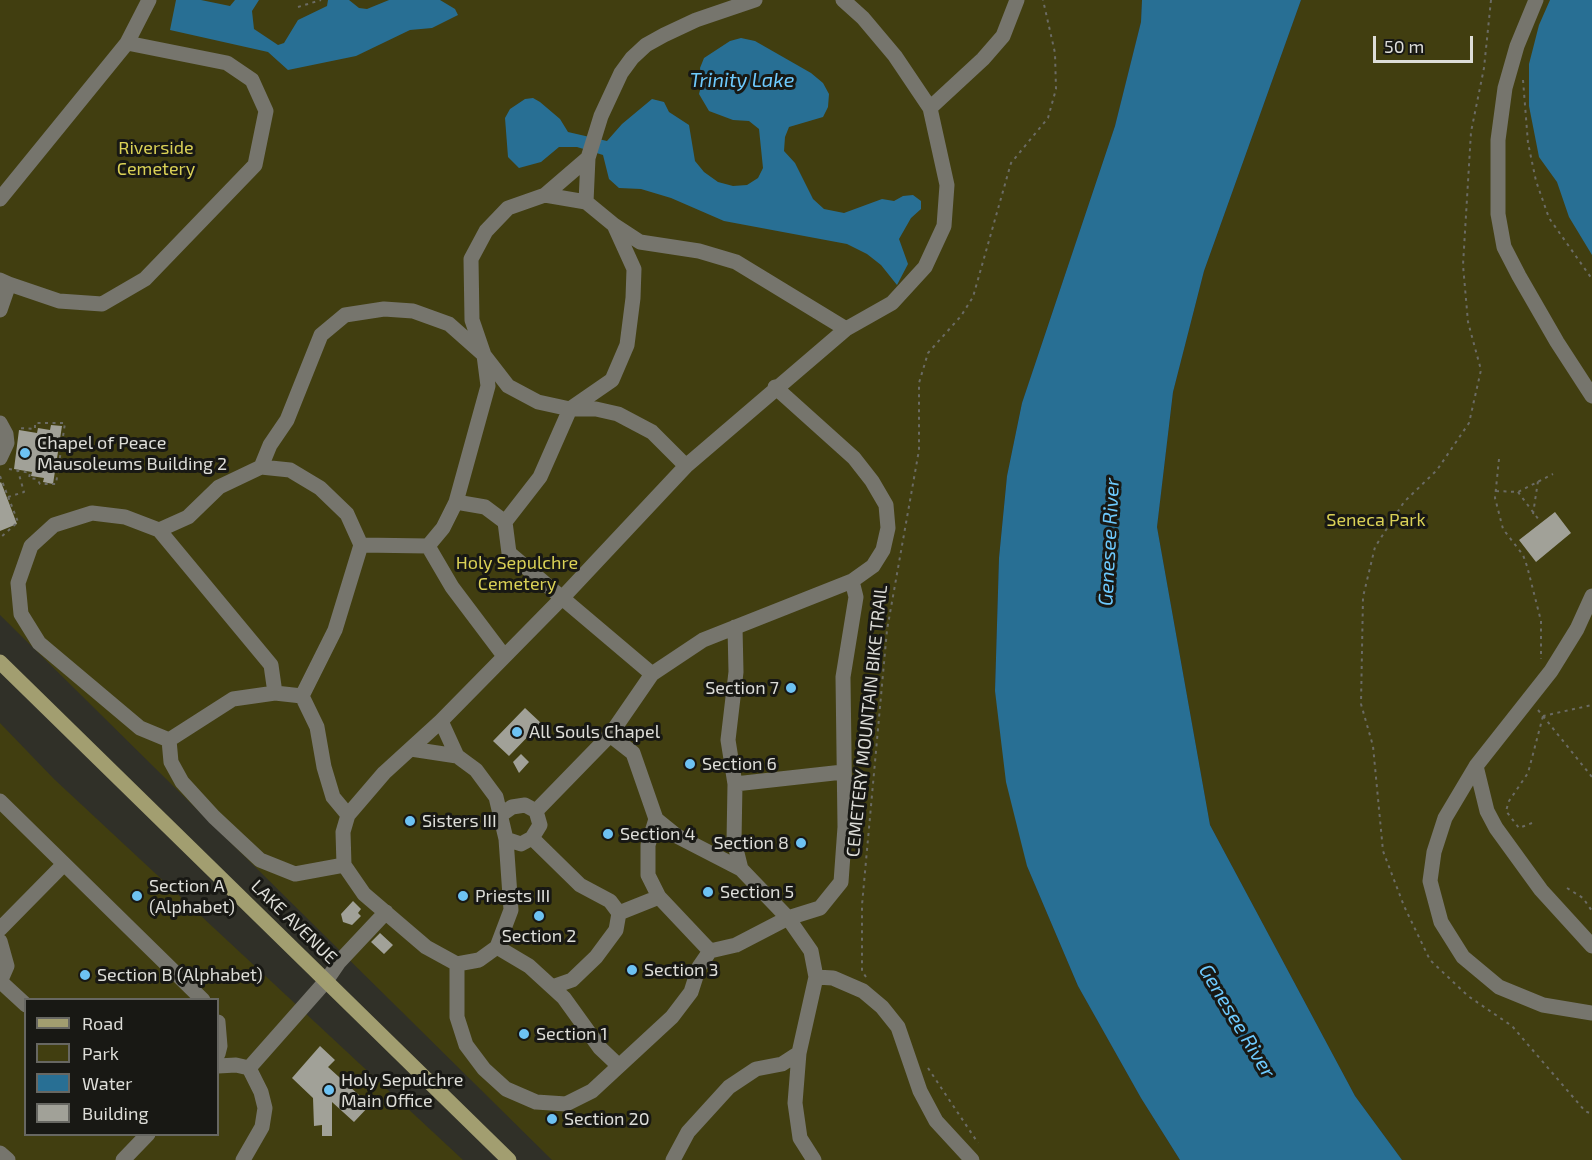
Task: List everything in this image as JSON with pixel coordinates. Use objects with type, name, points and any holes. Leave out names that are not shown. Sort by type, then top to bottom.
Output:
[{"type":"main road","name":"LAKE AVENUE","points":[[0,662],[509,1160]]},
{"type":"lane","points":[[0,199],[126,43],[148,0]]},
{"type":"lane","points":[[586,202],[588,158],[601,116],[621,73],[632,58],[646,45],[664,35],[696,20],[755,0]]},
{"type":"lane","points":[[411,749],[457,756],[476,770],[496,798],[502,814],[511,910],[497,947],[479,960],[457,964],[426,947],[364,894],[344,865],[344,832],[348,815],[384,773],[441,721],[564,596],[686,466],[775,387],[846,329],[892,303],[925,267],[944,226],[946,185],[930,108],[895,56],[864,18],[843,0]]},
{"type":"lane","points":[[930,108],[983,59],[1003,36],[1017,0]]},
{"type":"lane","points":[[1536,0],[1517,46],[1505,88],[1498,141],[1498,214],[1504,247],[1557,342],[1592,396]]},
{"type":"lane","points":[[0,310],[5,282],[59,302],[102,304],[145,279],[255,165],[266,111],[252,80],[227,63],[126,43]]},
{"type":"lane","points":[[428,546],[443,528],[456,502],[488,386],[484,355],[472,320],[471,259],[486,231],[508,208],[545,195],[588,158]]},
{"type":"lane","points":[[545,195],[586,202],[614,225],[640,242],[699,251],[736,262],[846,329]]},
{"type":"lane","points":[[614,225],[634,269],[627,345],[612,380],[570,409],[540,477],[505,522],[509,553],[531,573],[564,596],[652,674]]},
{"type":"lane","points":[[261,467],[270,446],[287,420],[321,335],[345,315],[384,309],[413,311],[449,324],[484,355],[508,386],[537,402],[570,409],[596,409],[618,414],[652,432],[686,466]]},
{"type":"lane","points":[[536,811],[610,735],[652,674],[703,640],[852,581],[873,566],[884,550],[888,528],[886,506],[872,482],[854,458],[775,387]]},
{"type":"lane","points":[[0,423],[6,434],[7,443],[0,458]]},
{"type":"lane","points":[[159,530],[188,517],[219,488],[261,467],[290,470],[320,488],[347,514],[360,545],[335,630],[302,696]]},
{"type":"lane","points":[[456,502],[485,507],[505,522]]},
{"type":"lane","points":[[169,741],[140,728],[39,643],[21,614],[18,583],[31,546],[54,525],[92,513],[125,517],[159,530],[271,665],[275,693]]},
{"type":"lane","points":[[360,545],[428,546]]},
{"type":"lane","points":[[428,546],[452,587],[504,656]]},
{"type":"lane","points":[[457,964],[457,1017],[466,1045],[484,1069],[506,1089],[536,1102],[566,1104],[592,1090],[672,1017],[691,992],[699,967],[710,951],[736,945],[788,918],[820,908],[842,882],[845,827],[843,676],[856,597],[852,581]]},
{"type":"lane","points":[[1592,596],[1577,629],[1539,686],[1476,766],[1445,818],[1434,852],[1430,881],[1441,922],[1463,957],[1499,987],[1543,1005],[1592,1013]]},
{"type":"lane","points":[[735,627],[736,672],[728,740],[735,784],[734,841],[741,869]]},
{"type":"lane","points":[[169,741],[233,699],[275,693],[302,696]]},
{"type":"lane","points":[[302,696],[317,727],[324,767],[333,797],[348,815]]},
{"type":"lane","points":[[441,721],[457,756]]},
{"type":"lane","points":[[610,735],[633,753],[656,819],[677,836],[741,869],[788,918],[811,951],[816,977],[799,1053],[795,1102],[800,1138],[814,1160]]},
{"type":"lane","points":[[169,741],[171,762],[182,782],[214,817],[260,860],[295,874],[344,865]]},
{"type":"lane","points":[[1476,766],[1487,811],[1496,828],[1541,890],[1592,946]]},
{"type":"lane","points":[[735,784],[843,772]]},
{"type":"lane","points":[[0,801],[63,865],[202,998]]},
{"type":"lane","points":[[502,814],[512,807],[525,805],[536,811],[540,825],[532,838],[521,844],[506,839]]},
{"type":"lane","points":[[656,819],[648,845],[648,875],[659,897],[710,951]]},
{"type":"lane","points":[[532,838],[580,885],[610,901],[619,913],[616,930],[596,957],[572,980],[552,987]]},
{"type":"lane","points":[[0,929],[63,865]]},
{"type":"lane","points":[[619,913],[659,897]]},
{"type":"lane","points":[[249,1068],[326,981],[339,962],[386,912]]},
{"type":"lane","points":[[0,941],[8,966],[1,982],[24,1003]]},
{"type":"lane","points":[[497,947],[529,966],[564,998],[600,1048],[620,1066]]},
{"type":"lane","points":[[816,977],[833,978],[862,991],[882,1007],[898,1027],[920,1091],[936,1121],[977,1156]]},
{"type":"lane","points":[[219,1034],[219,1050]]},
{"type":"lane","points":[[673,1160],[688,1132],[729,1088],[756,1069],[782,1064],[799,1053]]},
{"type":"lane","points":[[219,1066],[236,1065],[249,1068]]},
{"type":"lane","points":[[243,1160],[262,1127],[265,1108],[261,1092],[249,1068]]},
{"type":"lane","points":[[123,1160],[146,1136]]},
{"type":"lane","points":[[0,1153],[8,1160]]},
{"type":"path","points":[[298,7],[321,0]]},
{"type":"path","name":"CEMETERY MOUNTAIN BIKE TRAIL","points":[[868,980],[861,971],[863,894],[886,630],[919,450],[919,383],[928,353],[961,316],[973,297],[1011,163],[1048,118],[1056,89],[1055,53],[1043,0]]},
{"type":"path","points":[[1361,705],[1363,597],[1375,547],[1404,502],[1437,470],[1469,423],[1481,370],[1468,322],[1462,265],[1471,132],[1484,68],[1491,0]]},
{"type":"path","points":[[1523,70],[1522,99],[1536,181],[1549,218],[1592,279]]},
{"type":"path","points":[[0,468],[30,473],[29,478],[37,479],[40,484],[56,484],[66,423],[36,423],[35,429],[17,427]]},
{"type":"path","points":[[1499,459],[1496,491],[1500,519],[1503,529],[1523,555],[1541,621],[1539,686]]},
{"type":"path","points":[[8,497],[24,492],[18,471]]},
{"type":"path","points":[[1496,491],[1518,492],[1554,474]]},
{"type":"path","points":[[0,476],[17,524],[0,538]]},
{"type":"path","points":[[1533,514],[1538,481]]},
{"type":"path","points":[[1518,492],[1539,520]]},
{"type":"path","points":[[1528,700],[1592,777]]},
{"type":"path","points":[[1543,716],[1592,705]]},
{"type":"path","points":[[1532,824],[1519,828],[1506,811],[1509,801],[1528,773],[1543,716]]},
{"type":"path","points":[[1567,888],[1583,898],[1592,911]]},
{"type":"path","points":[[927,1066],[973,1133],[977,1156]]},
{"type":"green space","name":"Holy Sepulchre Cemetery","points":[[0,0],[1142,0],[1141,22],[1115,126],[1022,403],[1007,476],[999,558],[995,691],[1027,866],[1078,986],[1141,1098],[1180,1160],[552,1160],[0,615]]},
{"type":"green space","name":"Seneca Park","points":[[1301,0],[1592,0],[1592,1160],[1402,1160],[1355,1096],[1210,825],[1157,527],[1173,392],[1204,271]]},
{"type":"green space","points":[[0,723],[54,779],[463,1160],[0,1160]]},
{"type":"water","points":[[176,0],[201,0],[230,6],[235,0],[259,0],[252,11],[254,29],[278,45],[284,43],[298,20],[327,6],[328,0],[349,0],[359,8],[367,9],[389,0],[440,0],[455,9],[458,15],[432,28],[410,30],[356,56],[288,70],[268,52],[170,30]]},
{"type":"water","name":"Genesee River","points":[[1142,0],[1301,0],[1204,271],[1173,392],[1157,527],[1210,825],[1355,1096],[1402,1160],[1180,1160],[1141,1098],[1078,986],[1027,866],[1006,782],[995,691],[999,558],[1007,476],[1022,403],[1115,126],[1141,22]]},
{"type":"water","points":[[1550,0],[1592,0],[1592,255],[1569,217],[1557,182],[1539,157],[1529,106],[1529,64],[1539,25]]},
{"type":"water","name":"Trinity Lake","points":[[741,38],[755,41],[811,73],[823,83],[829,94],[828,107],[823,117],[789,127],[785,137],[784,151],[795,163],[813,199],[824,209],[844,213],[882,199],[894,201],[903,196],[913,195],[921,201],[921,209],[911,218],[899,239],[908,264],[897,285],[881,265],[867,254],[847,244],[724,221],[671,198],[641,189],[619,188],[609,179],[603,155],[577,147],[559,147],[541,162],[519,168],[508,157],[505,118],[510,109],[525,99],[533,98],[540,102],[560,119],[568,132],[607,141],[622,124],[652,99],[664,102],[669,112],[689,125],[695,161],[704,172],[718,182],[733,186],[747,185],[758,178],[763,168],[759,129],[749,121],[733,120],[709,111],[699,94],[702,82],[700,68],[704,58],[730,41]]},
{"type":"building","name":"Chapel of Peace Mausoleums Building 2","points":[[51,425],[62,426],[53,484],[43,482],[44,478],[31,476],[32,472],[14,469],[19,430],[37,433],[38,428],[50,430]]},
{"type":"building","points":[[0,483],[17,524],[0,531]]},
{"type":"building","points":[[1555,512],[1571,533],[1536,562],[1519,540]]},
{"type":"building","name":"All Souls Chapel","points":[[525,708],[541,723],[509,756],[493,741]]},
{"type":"building","points":[[521,754],[529,762],[519,773],[513,762]]},
{"type":"building","points":[[353,901],[361,909],[358,913],[361,916],[352,925],[343,922],[341,914]]},
{"type":"building","points":[[380,933],[393,945],[384,954],[371,942]]},
{"type":"building","name":"Holy Sepulchre Main Office","points":[[320,1046],[335,1060],[328,1067],[370,1105],[354,1122],[332,1102],[332,1136],[322,1136],[322,1125],[314,1126],[313,1098],[292,1078]]},
{"type":"place","name":"Chapel of Peace Mausoleums Building 2","points":[[25,453]]},
{"type":"place","name":"Section 7","points":[[791,688]]},
{"type":"place","name":"All Souls Chapel","points":[[517,732]]},
{"type":"place","name":"Section 6","points":[[690,764]]},
{"type":"place","name":"Sisters III","points":[[410,821]]},
{"type":"place","name":"Section 4","points":[[608,834]]},
{"type":"place","name":"Section 8","points":[[801,843]]},
{"type":"place","name":"Section 5","points":[[708,892]]},
{"type":"place","name":"Section A (Alphabet)","points":[[137,896]]},
{"type":"place","name":"Priests III","points":[[463,896]]},
{"type":"place","name":"Section 2","points":[[539,916]]},
{"type":"place","name":"Section 3","points":[[632,970]]},
{"type":"place","name":"Section B (Alphabet)","points":[[85,975]]},
{"type":"place","name":"Section 1","points":[[524,1034]]},
{"type":"place","name":"Holy Sepulchre Main Office","points":[[329,1090]]},
{"type":"place","name":"Section 20","points":[[552,1119]]},
{"type":"park label","name":"Riverside Cemetery","points":[[156,158]]}]
